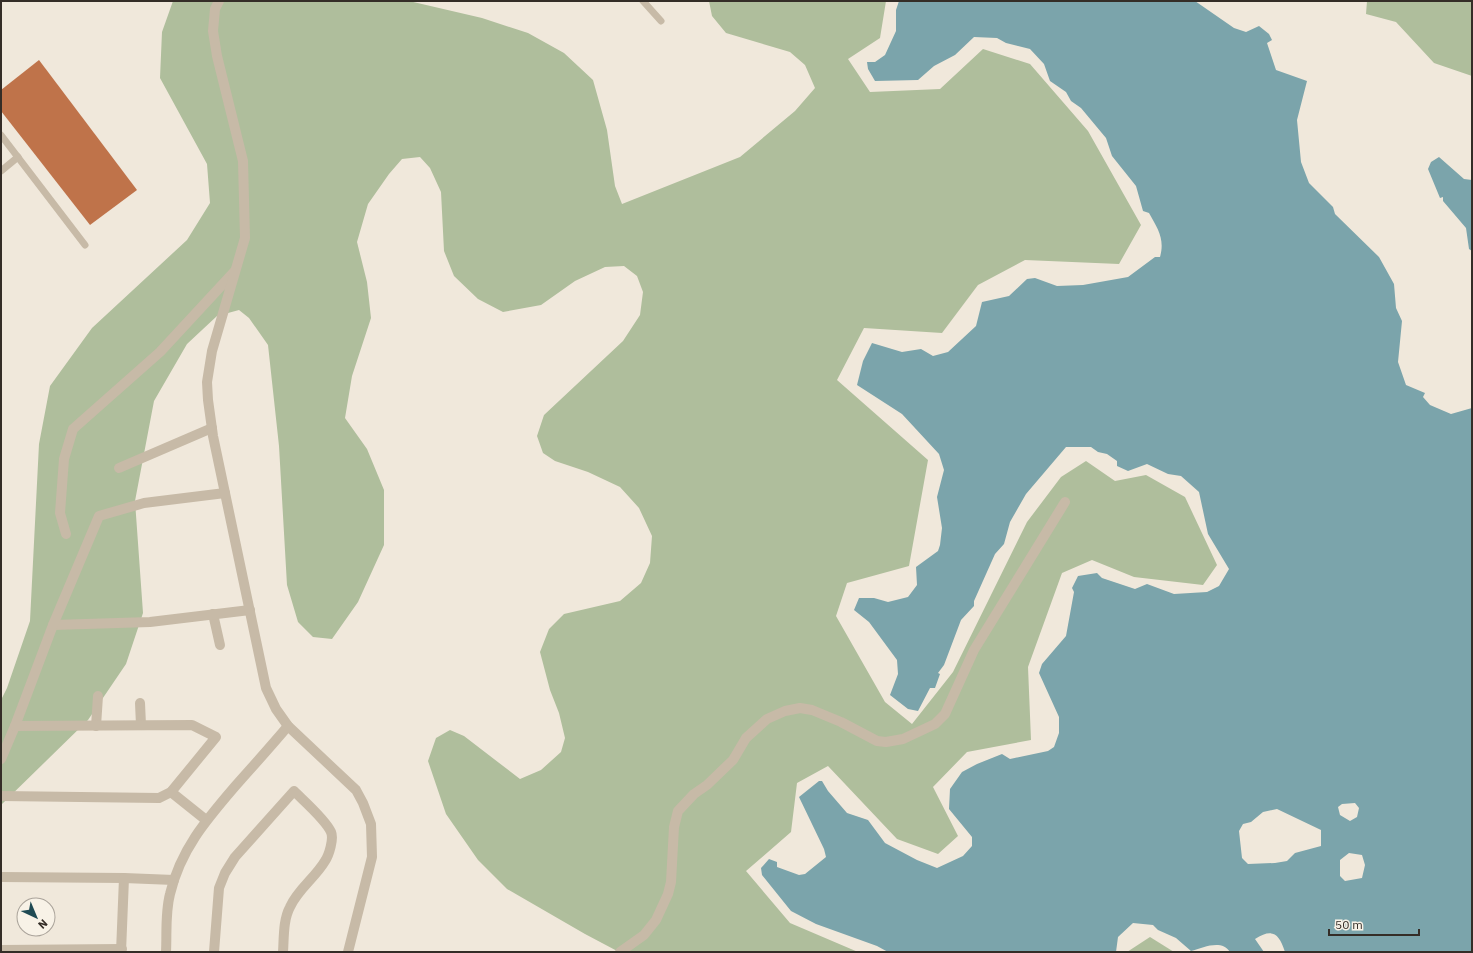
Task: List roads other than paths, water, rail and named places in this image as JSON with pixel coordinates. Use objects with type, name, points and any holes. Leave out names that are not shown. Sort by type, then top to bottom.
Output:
[{"type":"street","points":[[219,1],[215,9],[213,31],[217,56],[243,161],[245,238],[212,351],[207,382],[212,428],[266,688],[276,710],[288,726],[356,790],[371,824],[372,857],[348,952]]},
{"type":"street","points":[[66,534],[60,512],[64,460],[73,429],[160,352],[235,271]]},
{"type":"street","points":[[120,468],[212,428]]},
{"type":"street","points":[[1,759],[15,726],[52,625],[99,516],[144,503],[225,493]]},
{"type":"street","points":[[620,952],[644,935],[656,920],[668,894],[671,882],[674,827],[678,811],[694,794],[733,760],[746,738],[767,719],[786,711],[800,708],[812,710],[841,722],[877,741],[886,742],[903,739],[935,724],[945,714],[974,650],[1064,502]]},
{"type":"street","points":[[52,625],[150,622],[250,610]]},
{"type":"street","points":[[213,614],[220,646]]},
{"type":"street","points":[[96,726],[98,696]]},
{"type":"street","points":[[140,703],[141,725]]},
{"type":"street","points":[[1,796],[159,798],[171,792],[216,737],[192,725],[15,726]]},
{"type":"street","points":[[166,952],[167,916],[170,895],[174,880],[188,847],[206,820],[288,726]]},
{"type":"street","points":[[214,952],[219,888],[226,873],[235,857],[294,791],[324,821],[331,832],[331,845],[326,861],[297,895],[289,908],[285,926],[284,952]]},
{"type":"street","points":[[171,792],[206,820]]},
{"type":"street","points":[[1,877],[174,880]]},
{"type":"street","points":[[1,950],[122,950],[124,878]]},
{"type":"lane","points":[[643,1],[661,21]]},
{"type":"lane","points":[[1,135],[85,244]]},
{"type":"lane","points":[[1,171],[18,157]]},
{"type":"water","points":[[899,1],[1195,1],[1234,28],[1246,32],[1259,26],[1269,34],[1272,40],[1267,43],[1276,70],[1307,81],[1297,120],[1301,162],[1309,183],[1333,207],[1335,214],[1379,257],[1394,284],[1396,308],[1402,321],[1398,362],[1406,385],[1425,393],[1423,397],[1430,405],[1451,414],[1472,408],[1472,952],[1285,952],[1280,940],[1274,934],[1270,933],[1255,939],[1264,952],[1230,952],[1227,948],[1218,945],[1207,946],[1191,951],[1176,938],[1158,930],[1153,925],[1133,923],[1118,937],[1116,952],[888,952],[877,946],[816,924],[791,911],[762,875],[761,868],[769,859],[777,862],[777,867],[799,875],[805,874],[826,857],[824,849],[799,797],[819,781],[822,781],[828,791],[847,813],[868,820],[885,843],[917,860],[937,868],[963,856],[972,846],[972,837],[949,809],[950,789],[962,772],[1002,754],[1010,759],[1048,751],[1054,747],[1059,733],[1059,717],[1039,673],[1042,664],[1066,636],[1074,592],[1072,588],[1078,576],[1097,573],[1102,578],[1135,589],[1147,584],[1174,594],[1207,592],[1219,586],[1229,569],[1208,534],[1199,492],[1181,476],[1168,474],[1147,464],[1128,471],[1117,466],[1117,461],[1107,454],[1098,452],[1091,447],[1066,447],[1026,494],[1010,522],[1004,544],[995,554],[974,601],[974,606],[961,620],[944,665],[938,673],[940,674],[935,688],[930,688],[918,711],[908,709],[890,695],[898,674],[897,660],[869,622],[854,610],[859,598],[874,598],[888,602],[908,597],[917,585],[916,567],[938,551],[940,545],[942,528],[937,497],[944,470],[939,454],[902,414],[857,385],[863,361],[872,343],[902,352],[921,349],[933,356],[948,352],[976,326],[982,302],[1009,296],[1027,279],[1035,278],[1057,286],[1083,285],[1128,277],[1155,257],[1160,257],[1162,245],[1160,234],[1149,213],[1143,211],[1136,186],[1112,156],[1106,138],[1081,108],[1071,101],[1066,92],[1050,81],[1044,64],[1030,49],[1006,43],[997,38],[974,37],[955,55],[934,66],[918,80],[875,81],[868,69],[867,62],[875,62],[885,55],[896,31],[896,10]],"holes":[[[1355,803],[1359,808],[1357,817],[1350,821],[1340,815],[1338,807],[1342,804]],[[1277,809],[1321,830],[1321,846],[1295,853],[1287,861],[1248,864],[1242,858],[1239,831],[1243,824],[1251,822],[1263,812]],[[1349,853],[1362,855],[1365,865],[1362,878],[1345,881],[1340,876],[1340,860]]]},
{"type":"water","points":[[1439,157],[1464,179],[1472,180],[1472,251],[1469,249],[1466,228],[1443,201],[1443,197],[1440,198],[1428,169],[1431,162]]}]
